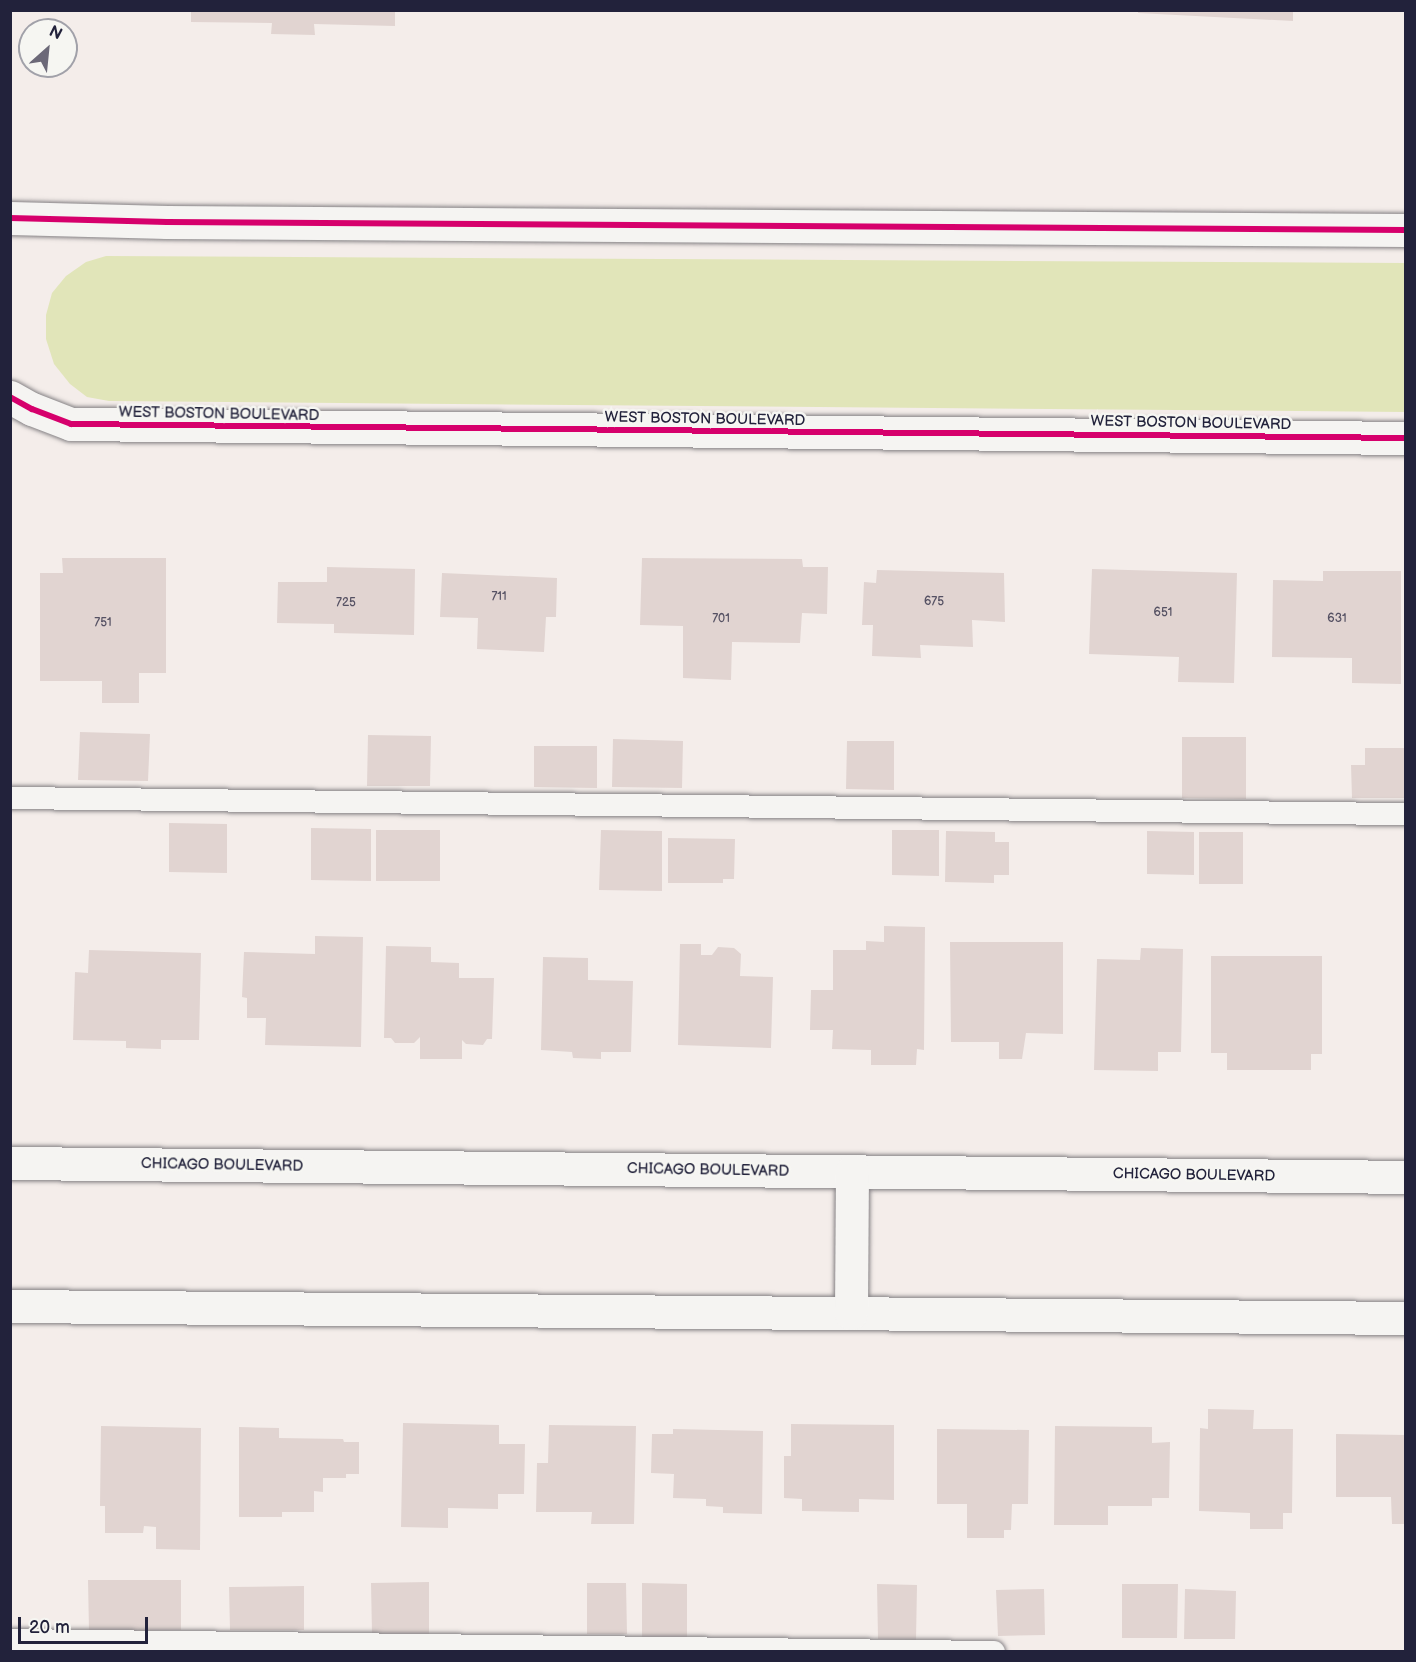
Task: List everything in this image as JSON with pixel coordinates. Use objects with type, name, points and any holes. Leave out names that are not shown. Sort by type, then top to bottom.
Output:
[{"type":"street","points":[[10,218],[179,222],[1406,230]]},
{"type":"street","name":"WEST BOSTON BOULEVARD","points":[[10,397],[32,409],[71,424],[1406,438]]},
{"type":"street","name":"CHICAGO BOULEVARD","points":[[10,1163],[1406,1176]]},
{"type":"street","points":[[851,1313],[852,1171]]},
{"type":"street","points":[[10,1306],[1406,1318]]},
{"type":"lane","points":[[10,798],[1406,814]]},
{"type":"lane","points":[[10,1640],[994,1652]]},
{"type":"green space","points":[[106,256],[1405,263],[1405,412],[109,401],[87,397],[70,384],[54,364],[46,339],[46,315],[52,293],[66,276],[86,262]]},
{"type":"building","points":[[191,10],[395,10],[395,26],[314,24],[315,35],[271,34],[272,23],[191,22]]},
{"type":"building","points":[[1138,10],[1293,10],[1293,21],[1138,13]]},
{"type":"building","points":[[62,558],[166,558],[166,673],[139,673],[139,703],[102,703],[102,681],[40,681],[40,573],[63,573]]},
{"type":"building","points":[[642,558],[802,559],[803,567],[828,567],[827,614],[802,613],[800,643],[732,642],[731,680],[683,678],[683,626],[640,625]]},
{"type":"building","points":[[327,567],[415,569],[414,635],[334,633],[334,624],[277,623],[278,582],[327,582]]},
{"type":"building","points":[[1092,569],[1237,573],[1234,683],[1178,682],[1179,657],[1089,654]]},
{"type":"building","points":[[877,570],[1004,573],[1005,622],[972,620],[973,647],[920,645],[921,658],[872,656],[873,625],[862,625],[864,582],[876,583]]},
{"type":"building","points":[[1323,571],[1401,571],[1401,684],[1352,683],[1352,658],[1272,657],[1273,580],[1323,581]]},
{"type":"building","points":[[442,573],[557,578],[556,617],[546,617],[544,652],[477,649],[478,618],[440,617]]},
{"type":"building","points":[[80,732],[150,734],[148,781],[78,780]]},
{"type":"building","points":[[368,735],[431,736],[430,786],[367,786]]},
{"type":"building","points":[[1182,737],[1246,737],[1246,799],[1182,798]]},
{"type":"building","points":[[613,739],[683,741],[682,788],[612,787]]},
{"type":"building","points":[[847,741],[894,741],[894,790],[846,789]]},
{"type":"building","points":[[534,746],[597,746],[597,788],[534,787]]},
{"type":"building","points":[[1365,748],[1406,748],[1406,798],[1352,798],[1351,765],[1365,765]]},
{"type":"building","points":[[169,823],[227,824],[227,873],[169,872]]},
{"type":"building","points":[[311,828],[371,829],[371,881],[311,880]]},
{"type":"building","points":[[376,830],[440,830],[440,881],[376,881]]},
{"type":"building","points":[[601,830],[662,831],[662,891],[599,890]]},
{"type":"building","points":[[892,830],[939,830],[939,876],[892,875]]},
{"type":"building","points":[[946,831],[995,832],[995,842],[1009,842],[1009,875],[994,875],[994,883],[945,882]]},
{"type":"building","points":[[1147,831],[1194,832],[1194,875],[1147,874]]},
{"type":"building","points":[[1199,832],[1243,832],[1243,884],[1199,884]]},
{"type":"building","points":[[668,838],[735,839],[734,879],[723,879],[723,883],[668,883]]},
{"type":"building","points":[[884,926],[925,927],[924,1050],[917,1049],[916,1065],[871,1065],[871,1050],[832,1049],[833,1030],[810,1030],[811,990],[833,990],[833,950],[866,950],[866,941],[884,942]]},
{"type":"building","points":[[315,936],[363,937],[361,1047],[265,1045],[266,1018],[247,1018],[247,998],[242,997],[244,952],[315,954]]},
{"type":"building","points":[[950,942],[1063,942],[1063,1034],[1026,1033],[1022,1059],[999,1059],[999,1042],[951,1042]]},
{"type":"building","points":[[680,944],[701,944],[701,955],[712,955],[718,947],[734,948],[741,954],[740,976],[773,977],[771,1048],[678,1045]]},
{"type":"building","points":[[386,946],[431,947],[431,962],[459,963],[459,978],[494,978],[492,1039],[487,1039],[483,1045],[466,1044],[462,1040],[462,1059],[420,1059],[420,1037],[414,1043],[395,1043],[391,1038],[384,1038]]},
{"type":"building","points":[[1141,948],[1183,949],[1181,1052],[1158,1052],[1158,1071],[1094,1070],[1097,959],[1140,960]]},
{"type":"building","points":[[89,950],[201,953],[199,1040],[161,1040],[161,1049],[126,1048],[126,1041],[73,1040],[75,972],[88,973]]},
{"type":"building","points":[[1211,956],[1322,956],[1322,1054],[1311,1054],[1311,1070],[1227,1070],[1227,1053],[1211,1053]]},
{"type":"building","points":[[543,957],[588,958],[588,980],[633,981],[631,1052],[601,1052],[601,1059],[573,1058],[572,1052],[541,1050]]},
{"type":"building","points":[[1208,1409],[1254,1410],[1253,1429],[1293,1429],[1292,1513],[1283,1513],[1283,1529],[1250,1529],[1250,1513],[1199,1511],[1200,1428],[1208,1429]]},
{"type":"building","points":[[403,1423],[499,1425],[499,1444],[525,1444],[524,1494],[498,1494],[498,1509],[448,1508],[448,1528],[401,1527]]},
{"type":"building","points":[[791,1424],[894,1425],[894,1500],[859,1499],[859,1512],[802,1511],[802,1499],[784,1498],[784,1456],[791,1456]]},
{"type":"building","points":[[549,1425],[636,1426],[634,1524],[591,1524],[592,1512],[536,1512],[537,1463],[548,1463]]},
{"type":"building","points":[[101,1426],[201,1428],[200,1550],[156,1549],[156,1527],[144,1526],[143,1533],[105,1533],[105,1506],[100,1506]]},
{"type":"building","points":[[1055,1426],[1152,1427],[1152,1443],[1170,1442],[1169,1498],[1152,1498],[1152,1506],[1108,1506],[1108,1525],[1054,1525]]},
{"type":"building","points":[[239,1427],[279,1428],[279,1438],[343,1439],[344,1442],[359,1442],[359,1474],[346,1474],[346,1478],[323,1478],[323,1492],[314,1491],[314,1512],[282,1512],[282,1517],[239,1517]]},
{"type":"building","points":[[673,1429],[763,1431],[762,1514],[723,1513],[723,1507],[706,1506],[706,1499],[673,1498],[674,1474],[651,1473],[652,1434],[673,1434]]},
{"type":"building","points":[[937,1429],[1029,1430],[1028,1504],[1012,1504],[1011,1530],[1004,1530],[1004,1538],[967,1538],[967,1504],[937,1504]]},
{"type":"building","points":[[1336,1434],[1406,1435],[1406,1524],[1392,1524],[1391,1497],[1336,1497]]},
{"type":"building","points":[[88,1580],[181,1580],[181,1630],[89,1631]]},
{"type":"building","points":[[429,1582],[429,1634],[372,1634],[371,1583]]},
{"type":"building","points":[[587,1583],[626,1583],[627,1634],[587,1634]]},
{"type":"building","points":[[642,1583],[687,1584],[687,1638],[642,1638]]},
{"type":"building","points":[[877,1584],[917,1585],[916,1640],[878,1639]]},
{"type":"building","points":[[1122,1584],[1178,1584],[1177,1638],[1122,1638]]},
{"type":"building","points":[[304,1586],[304,1630],[230,1630],[229,1587]]},
{"type":"building","points":[[1044,1589],[1045,1635],[998,1636],[996,1590]]},
{"type":"building","points":[[1185,1589],[1236,1591],[1235,1639],[1184,1639]]},
{"type":"cycle path","points":[[10,218],[167,222],[1406,230]]},
{"type":"cycle path","points":[[10,397],[32,409],[71,424],[1406,438]]}]
